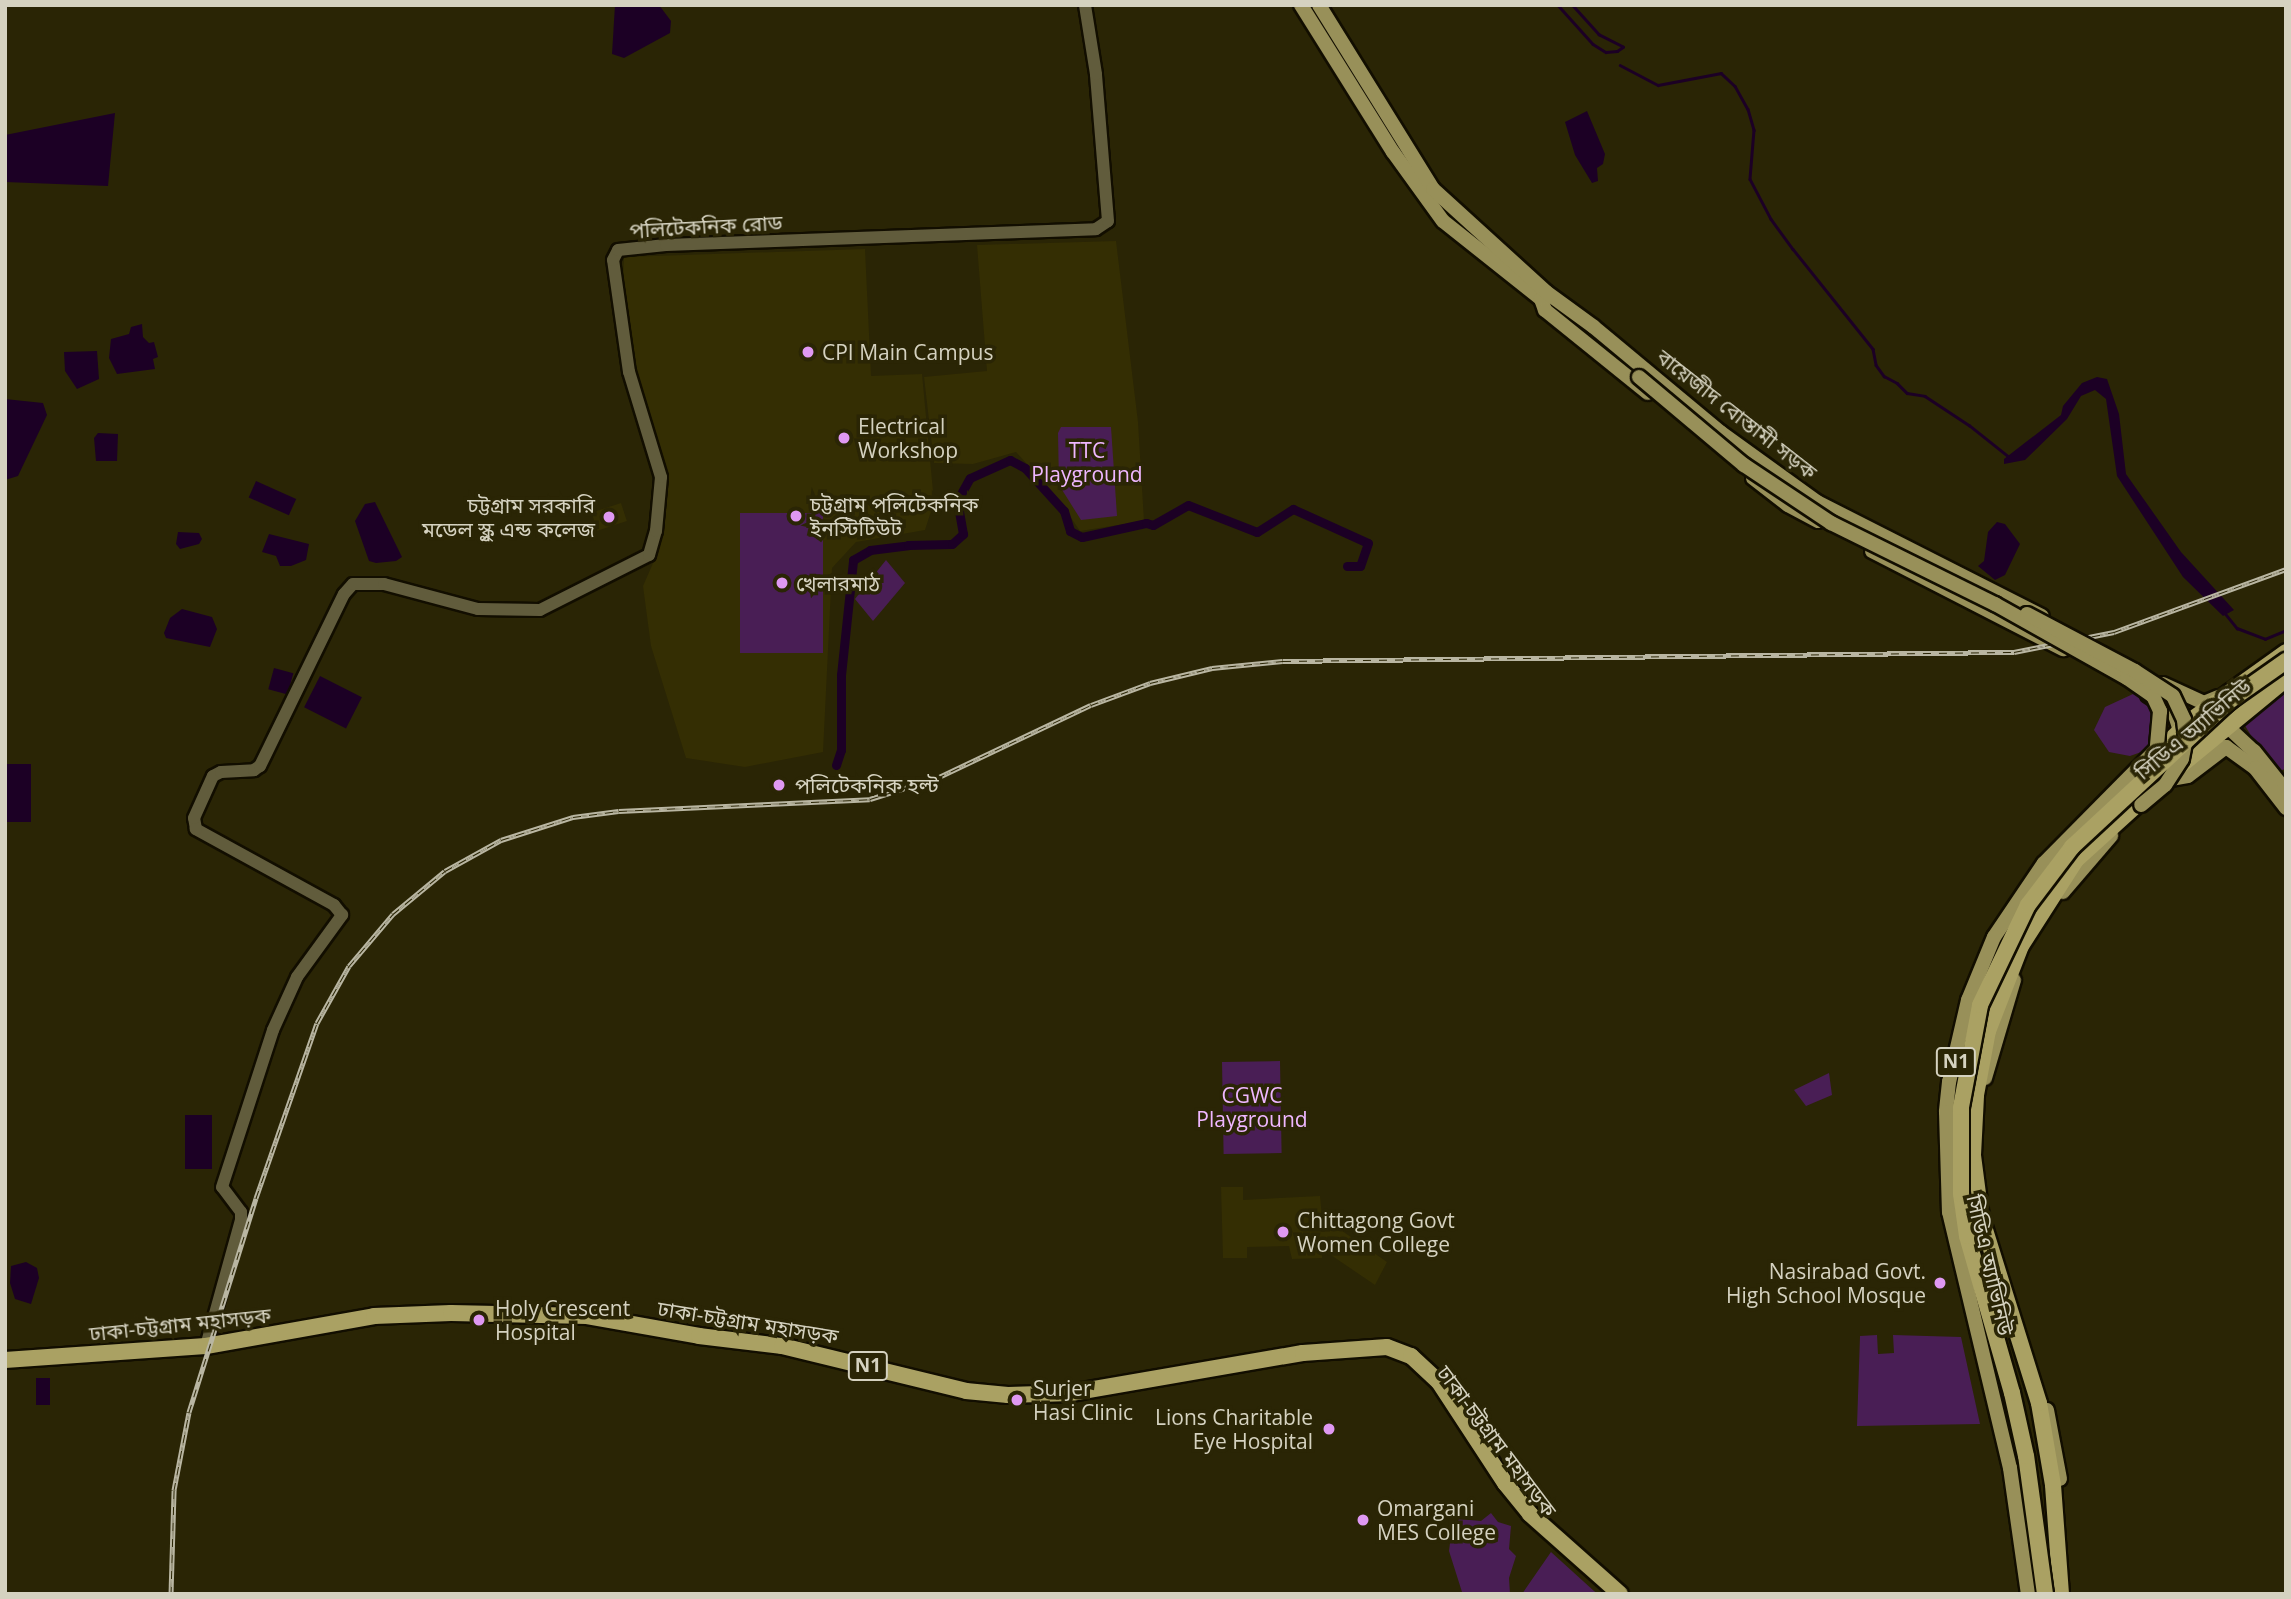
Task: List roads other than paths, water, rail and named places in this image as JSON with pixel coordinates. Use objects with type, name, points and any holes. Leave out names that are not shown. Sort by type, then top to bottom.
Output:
[{"type":"highway","name":"সিডিএ অ্যাভিনিউ","points":[[2034,1594],[2018,1480],[1957,1234],[1948,1137],[1952,1080],[1972,998],[2000,931],[2034,878],[2080,828],[2182,729],[2286,652]]},
{"type":"highway","points":[[2045,1594],[2026,1456],[2012,1393],[1966,1236],[1961,1194],[1961,1108],[1980,1005],[2028,905],[2073,847],[2229,701],[2286,660]]},
{"type":"highway","points":[[2052,1594],[2036,1461],[1978,1239],[1971,1199],[1968,1159],[1970,1115],[1987,1012],[2006,962],[2033,911],[2077,851],[2234,707],[2286,670]]},
{"type":"highway","name":"সিডিএ অ্যাভিনিউ","points":[[2061,1594],[2053,1485],[2039,1403],[1979,1206],[1973,1155],[1976,1095],[1988,1031],[2021,946],[2076,860],[2225,727],[2286,679]]},
{"type":"highway","name":"ঢাকা-চট্টগ্রাম মহাসড়ক","points":[[5,1360],[206,1346],[374,1316],[451,1313],[587,1316],[699,1336],[782,1346],[966,1391],[1008,1395],[1071,1393],[1303,1353],[1387,1347],[1401,1350],[1439,1382],[1505,1483],[1530,1514],[1620,1594]]},
{"type":"highway","name":"ঢাকা-চট্টগ্রাম মহাসড়ক","points":[[5,1370],[233,1352],[404,1322],[495,1321],[599,1325],[663,1339],[780,1354],[957,1394],[1001,1399],[1080,1398],[1317,1357],[1387,1354],[1403,1359],[1427,1380],[1527,1521],[1609,1594]]},
{"type":"main road","name":"পলিটেকনিক রোড","points":[[206,1346],[241,1212],[224,1193],[226,1175],[273,1030],[297,977],[342,915],[334,905],[197,829],[194,818],[213,776],[221,772],[254,770],[260,765],[344,593],[353,584],[384,584],[478,609],[540,610],[649,555],[656,531],[662,477],[629,372],[613,260],[618,250],[666,245],[1096,229],[1108,221],[1096,74],[1085,5]]},
{"type":"main road","name":"বায়েজীদ বোস্তামী সড়ক","points":[[1301,5],[1392,152],[1438,216],[1541,299],[1545,310],[1788,505],[2163,704],[2177,717],[2182,729]]},
{"type":"main road","name":"বায়েজীদ বোস্তামী সড়ক","points":[[1319,5],[1433,189],[1557,300],[1748,454],[1832,511],[2036,612],[2194,701],[2208,701],[2240,684]]},
{"type":"main road","points":[[1541,299],[1784,486],[1821,509],[2050,624],[2135,671],[2173,696],[2184,720],[2186,738],[2182,759],[2165,785],[2132,813],[2067,885],[2025,954],[1983,1085],[1980,1104],[1980,1191],[1987,1225],[2037,1374],[2052,1430],[2060,1477],[2060,1577]]},
{"type":"main road","points":[[1557,300],[1641,375],[1780,490],[1831,523],[1995,604],[2127,678],[2153,696],[2161,710],[2157,749],[2044,863],[1994,937],[1968,1000],[1949,1082],[1946,1112],[1949,1212],[2010,1468],[2028,1594]]},
{"type":"main road","points":[[2238,716],[2236,726],[2239,737]]},
{"type":"main road","points":[[2182,729],[2206,723],[2225,727],[2239,737],[2286,790]]},
{"type":"main road","points":[[2165,780],[2188,776],[2226,747],[2255,768],[2286,808]]},
{"type":"waterway","points":[[1558,5],[1593,44],[1606,52],[1617,51],[1623,47],[1599,35],[1572,5]]},
{"type":"waterway","points":[[1620,65],[1658,85],[1721,73],[1735,86],[1748,109],[1754,130],[1750,179],[1771,219],[1873,349],[1876,365],[1884,376],[1907,393],[1925,396],[1969,425],[2008,456]]},
{"type":"waterway","points":[[836,765],[841,750],[841,675],[853,560],[870,550],[908,545],[952,544],[963,534],[957,501],[970,478],[1010,460],[1025,468],[1064,511],[1070,531],[1082,537],[1146,523],[1153,525],[1188,505],[1257,532],[1293,509],[1368,543],[1360,566],[1347,566]]},
{"type":"waterway","points":[[2224,612],[2237,628],[2265,639],[2286,630]]},
{"type":"railway","points":[[171,1594],[174,1490],[189,1412],[256,1198],[317,1023],[349,966],[393,914],[445,871],[501,840],[573,817],[619,811],[870,799],[937,778],[1091,705],[1150,683],[1212,668],[1283,661],[2014,652],[2114,632],[2286,569]]},
{"type":"place","name":"CPI Main Campus","points":[[808,352]]},
{"type":"place","name":"Electrical Workshop","points":[[844,438]]},
{"type":"place","name":"চট্টগ্রাম পলিটেকনিক ইনস্টিটিউট","points":[[796,516]]},
{"type":"place","name":"চট্টগ্রাম সরকারি মডেল স্কুল এন্ড কলেজ","points":[[609,517]]},
{"type":"place","name":"খেলারমাঠ","points":[[782,583]]},
{"type":"place","name":"পলিটেকনিক হল্ট","points":[[779,785]]},
{"type":"place","name":"Chittagong Govt Women College","points":[[1283,1232]]},
{"type":"place","name":"Nasirabad Govt. High School Mosque","points":[[1940,1283]]},
{"type":"place","name":"Holy Crescent Hospital","points":[[479,1320]]},
{"type":"place","name":"Surjer Hasi Clinic","points":[[1017,1400]]},
{"type":"place","name":"Lions Charitable Eye Hospital","points":[[1329,1429]]},
{"type":"place","name":"Omargani MES College","points":[[1363,1520]]},
{"type":"park label","name":"TTC Playground","points":[[1087,462]]},
{"type":"park label","name":"CGWC Playground","points":[[1252,1107]]}]
